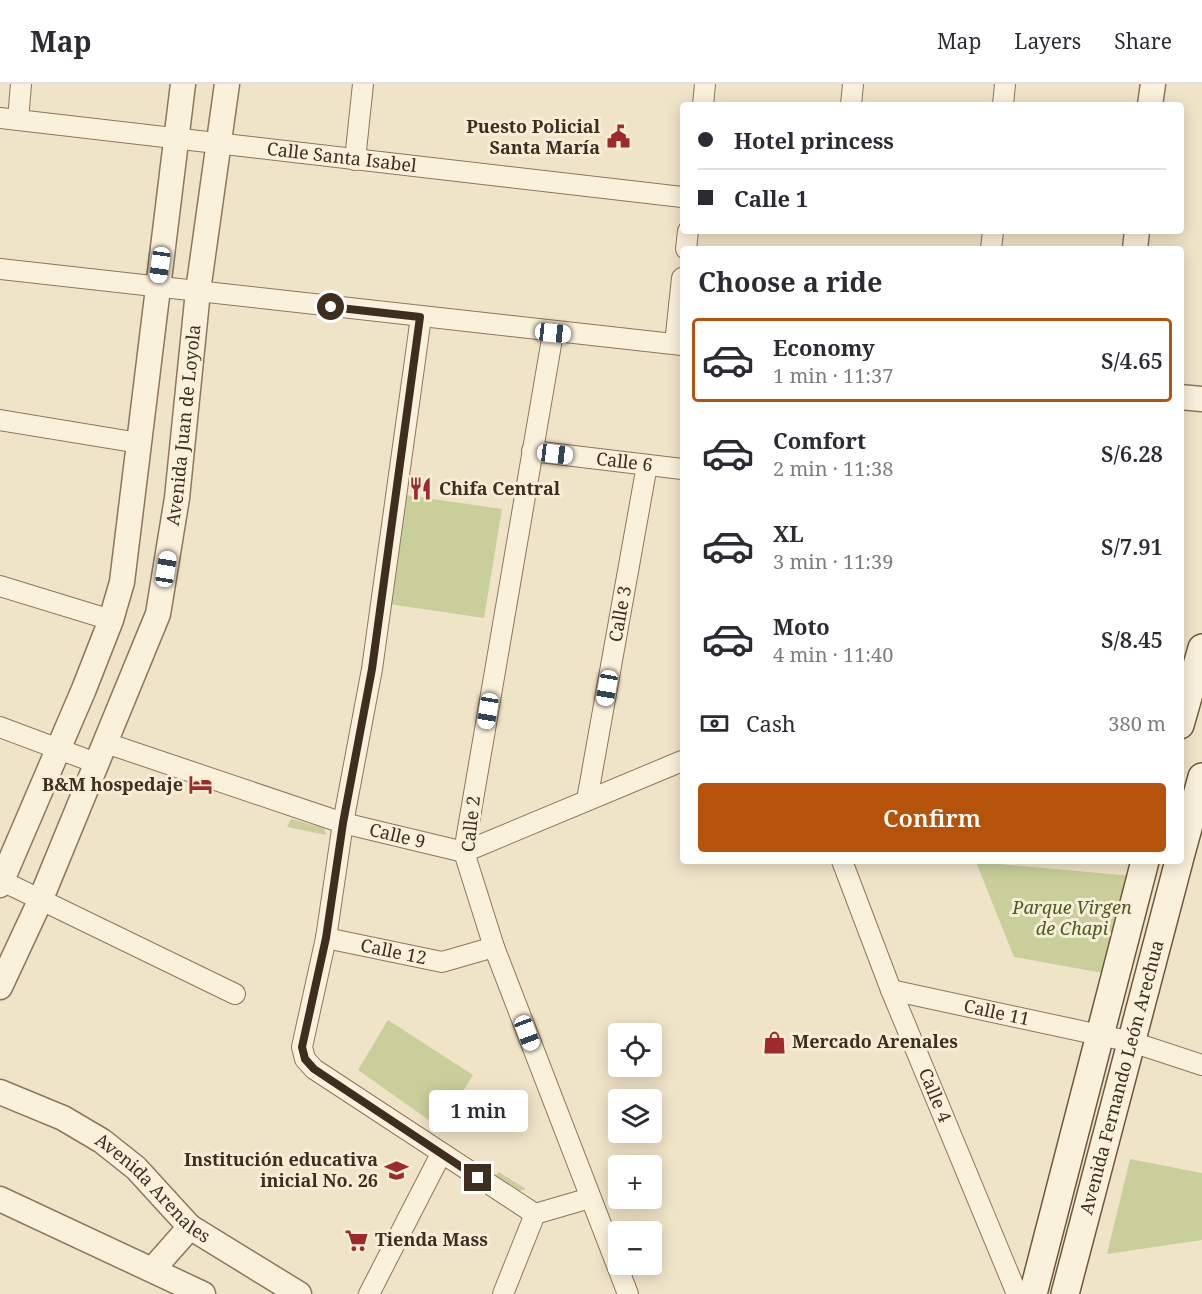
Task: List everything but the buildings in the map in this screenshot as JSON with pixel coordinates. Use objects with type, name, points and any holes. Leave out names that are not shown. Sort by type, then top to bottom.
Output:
[{"type":"main road","points":[[1184,713],[1202,648]]},
{"type":"main road","name":"Avenida Fernando León Arechua","points":[[1184,829],[1186,814],[1202,777]]},
{"type":"main road","name":"Avenida Fernando León Arechua","points":[[1033,1294],[1144,864]]},
{"type":"main road","name":"Avenida Fernando León Arechua","points":[[1065,1294],[1179,864]]},
{"type":"street","points":[[9,119],[21,84]]},
{"type":"street","points":[[183,84],[122,582],[111,620],[1,882],[235,994]]},
{"type":"street","name":"Avenida Juan de Loyola","points":[[0,987],[40,901],[149,642],[164,584],[177,498],[198,291],[227,84]]},
{"type":"street","points":[[355,160],[363,84]]},
{"type":"street","points":[[703,102],[705,84]]},
{"type":"street","points":[[851,102],[853,84]]},
{"type":"street","points":[[1003,102],[1005,84]]},
{"type":"street","points":[[1150,102],[1153,84]]},
{"type":"street","name":"Calle Santa Isabel","points":[[9,119],[680,197]]},
{"type":"street","points":[[0,268],[553,333],[679,345],[680,323]]},
{"type":"street","points":[[420,317],[372,669],[343,823],[326,938],[302,1047],[305,1059],[314,1069],[535,1214],[585,1199]]},
{"type":"street","name":"Calle 2","points":[[553,333],[464,852],[494,947],[585,1199],[628,1294]]},
{"type":"street","points":[[1184,397],[1202,399]]},
{"type":"street","points":[[0,420],[139,443]]},
{"type":"street","name":"Calle 6","points":[[532,451],[680,469]]},
{"type":"street","name":"Calle 3","points":[[587,800],[647,465]]},
{"type":"street","points":[[0,586],[111,620]]},
{"type":"street","name":"Calle 9","points":[[0,727],[57,748],[101,753],[343,823],[464,852]]},
{"type":"street","points":[[464,852],[680,762]]},
{"type":"street","name":"Calle 4","points":[[843,864],[891,990],[1017,1294]]},
{"type":"street","name":"Calle 12","points":[[326,938],[442,962],[494,947]]},
{"type":"street","name":"Calle 11","points":[[891,990],[1132,1042],[1202,1065]]},
{"type":"street","name":"Avenida Arenales","points":[[0,1092],[63,1118],[121,1154],[190,1227],[299,1294]]},
{"type":"street","points":[[369,1294],[441,1154]]},
{"type":"street","points":[[0,1199],[153,1269],[199,1293]]},
{"type":"street","points":[[503,1294],[535,1214]]},
{"type":"street","points":[[153,1269],[190,1227]]},
{"type":"green space","points":[[405,495],[502,509],[484,618],[389,604]]},
{"type":"green space","points":[[291,819],[324,828],[326,835],[287,827]]},
{"type":"green space","name":"Parque Virgen de Chapi","points":[[977,864],[1133,876],[1108,974],[1014,957]]},
{"type":"green space","points":[[388,1020],[473,1075],[440,1128],[358,1070]]},
{"type":"green space","points":[[1130,1159],[1202,1173],[1202,1240],[1107,1254]]},
{"type":"green space","points":[[499,1172],[526,1189],[519,1191],[495,1176]]},
{"type":"place","name":"Puesto Policial Santa María","points":[[618,137]]},
{"type":"place","name":"Chifa Central","points":[[421,489]]},
{"type":"place","name":"B&M hospedaje","points":[[201,785]]},
{"type":"place","name":"Mercado Arenales","points":[[774,1042]]},
{"type":"place","name":"Institución educativa inicial No. 26","points":[[396,1170]]},
{"type":"place","name":"Tienda Mass","points":[[357,1240]]},
{"type":"route","points":[[331,307],[420,317],[372,669],[343,823],[326,938],[302,1047],[305,1059],[314,1069],[478,1178]]}]
